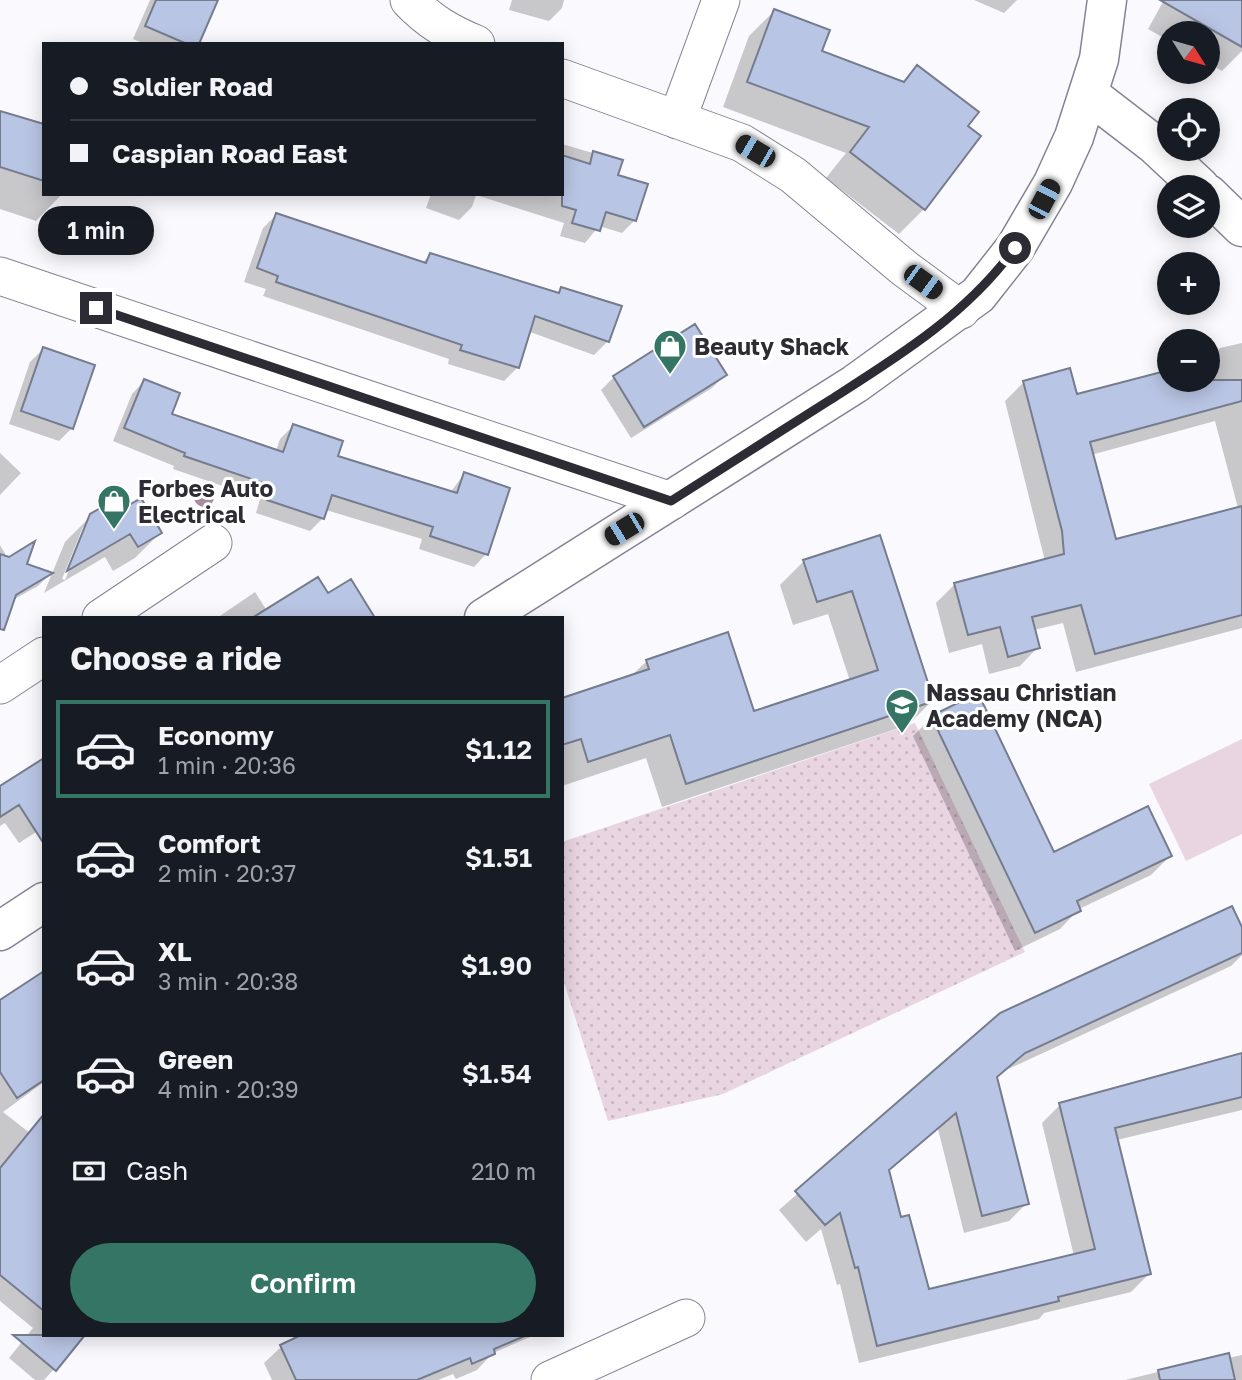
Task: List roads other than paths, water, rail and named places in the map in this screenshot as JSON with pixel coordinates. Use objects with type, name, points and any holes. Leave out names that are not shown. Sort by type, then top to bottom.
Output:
[{"type":"main road","points":[[487,616],[855,384],[961,310],[992,279],[1035,216],[1074,137],[1090,95],[1099,59],[1107,0]]},
{"type":"main road","points":[[1090,95],[1155,145],[1187,175]]},
{"type":"main road","points":[[1220,206],[1242,228]]},
{"type":"main road","points":[[0,931],[42,903]]},
{"type":"street","points":[[409,0],[448,33],[471,42]]},
{"type":"street","points":[[677,120],[721,0]]},
{"type":"street","points":[[564,79],[742,143],[769,159],[904,268],[961,310]]},
{"type":"street","points":[[0,276],[671,501]]},
{"type":"street","points":[[104,616],[213,543]]},
{"type":"street","points":[[0,685],[42,657]]},
{"type":"street","points":[[550,1380],[686,1318]]},
{"type":"place","name":"Beauty Shack","points":[[670,376]]},
{"type":"place","name":"Forbes Auto Electrical","points":[[114,531]]},
{"type":"place","name":"Nassau Christian Academy (NCA)","points":[[902,735]]}]
